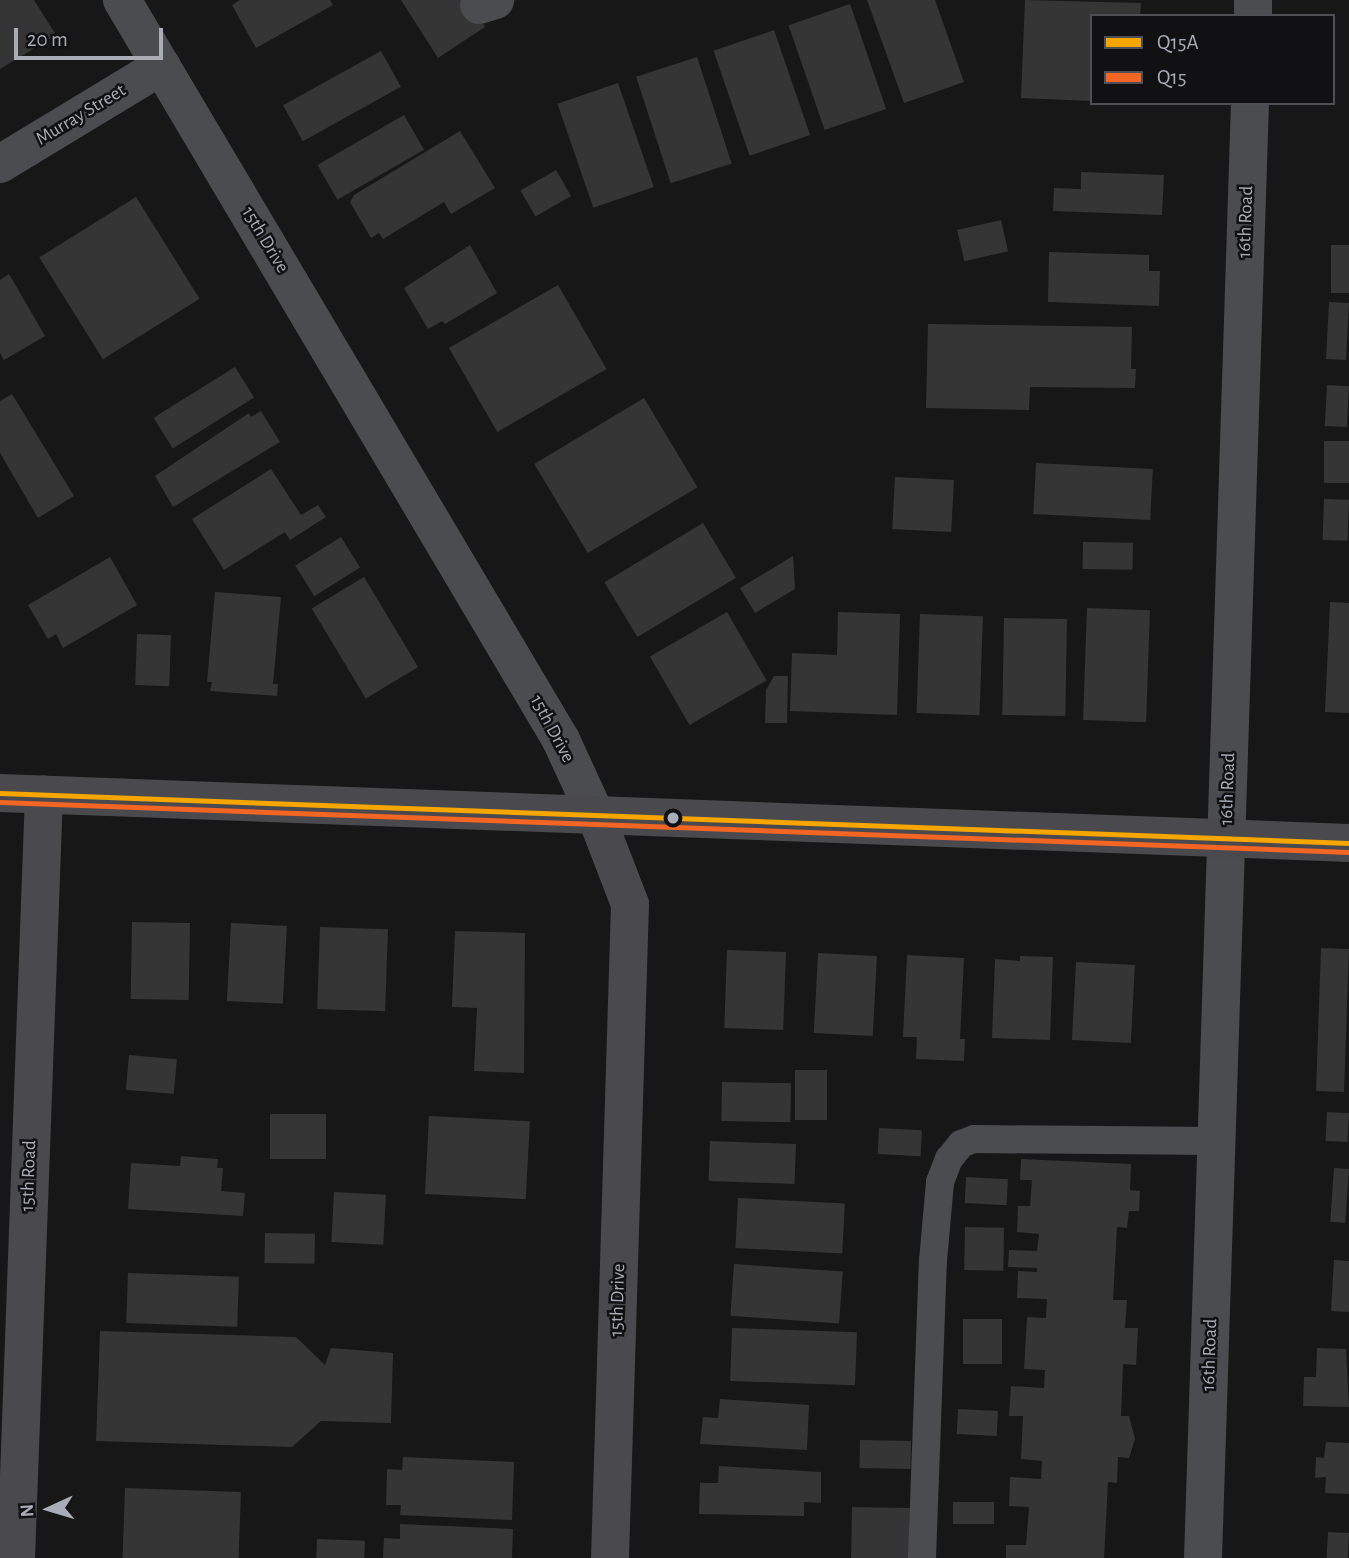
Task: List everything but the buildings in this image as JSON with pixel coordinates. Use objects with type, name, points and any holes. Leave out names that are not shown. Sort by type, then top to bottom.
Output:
[{"type":"street","name":"15th Drive","points":[[122,0],[561,740],[596,816],[630,904],[610,1558]]},
{"type":"street","name":"Murray Street","points":[[0,164],[162,66]]},
{"type":"street","name":"16th Road","points":[[1203,1558],[1250,105]]},
{"type":"street","points":[[0,793],[1349,843]]},
{"type":"street","name":"15th Road","points":[[16,1558],[44,795]]},
{"type":"lane","points":[[922,1558],[933,1261],[940,1182],[948,1159],[961,1144],[974,1139],[1217,1141]]},
{"type":"transit line","name":"Q15A","points":[[0,793],[1349,843]]},
{"type":"transit line","name":"Q15","points":[[0,802],[1349,852]]}]
